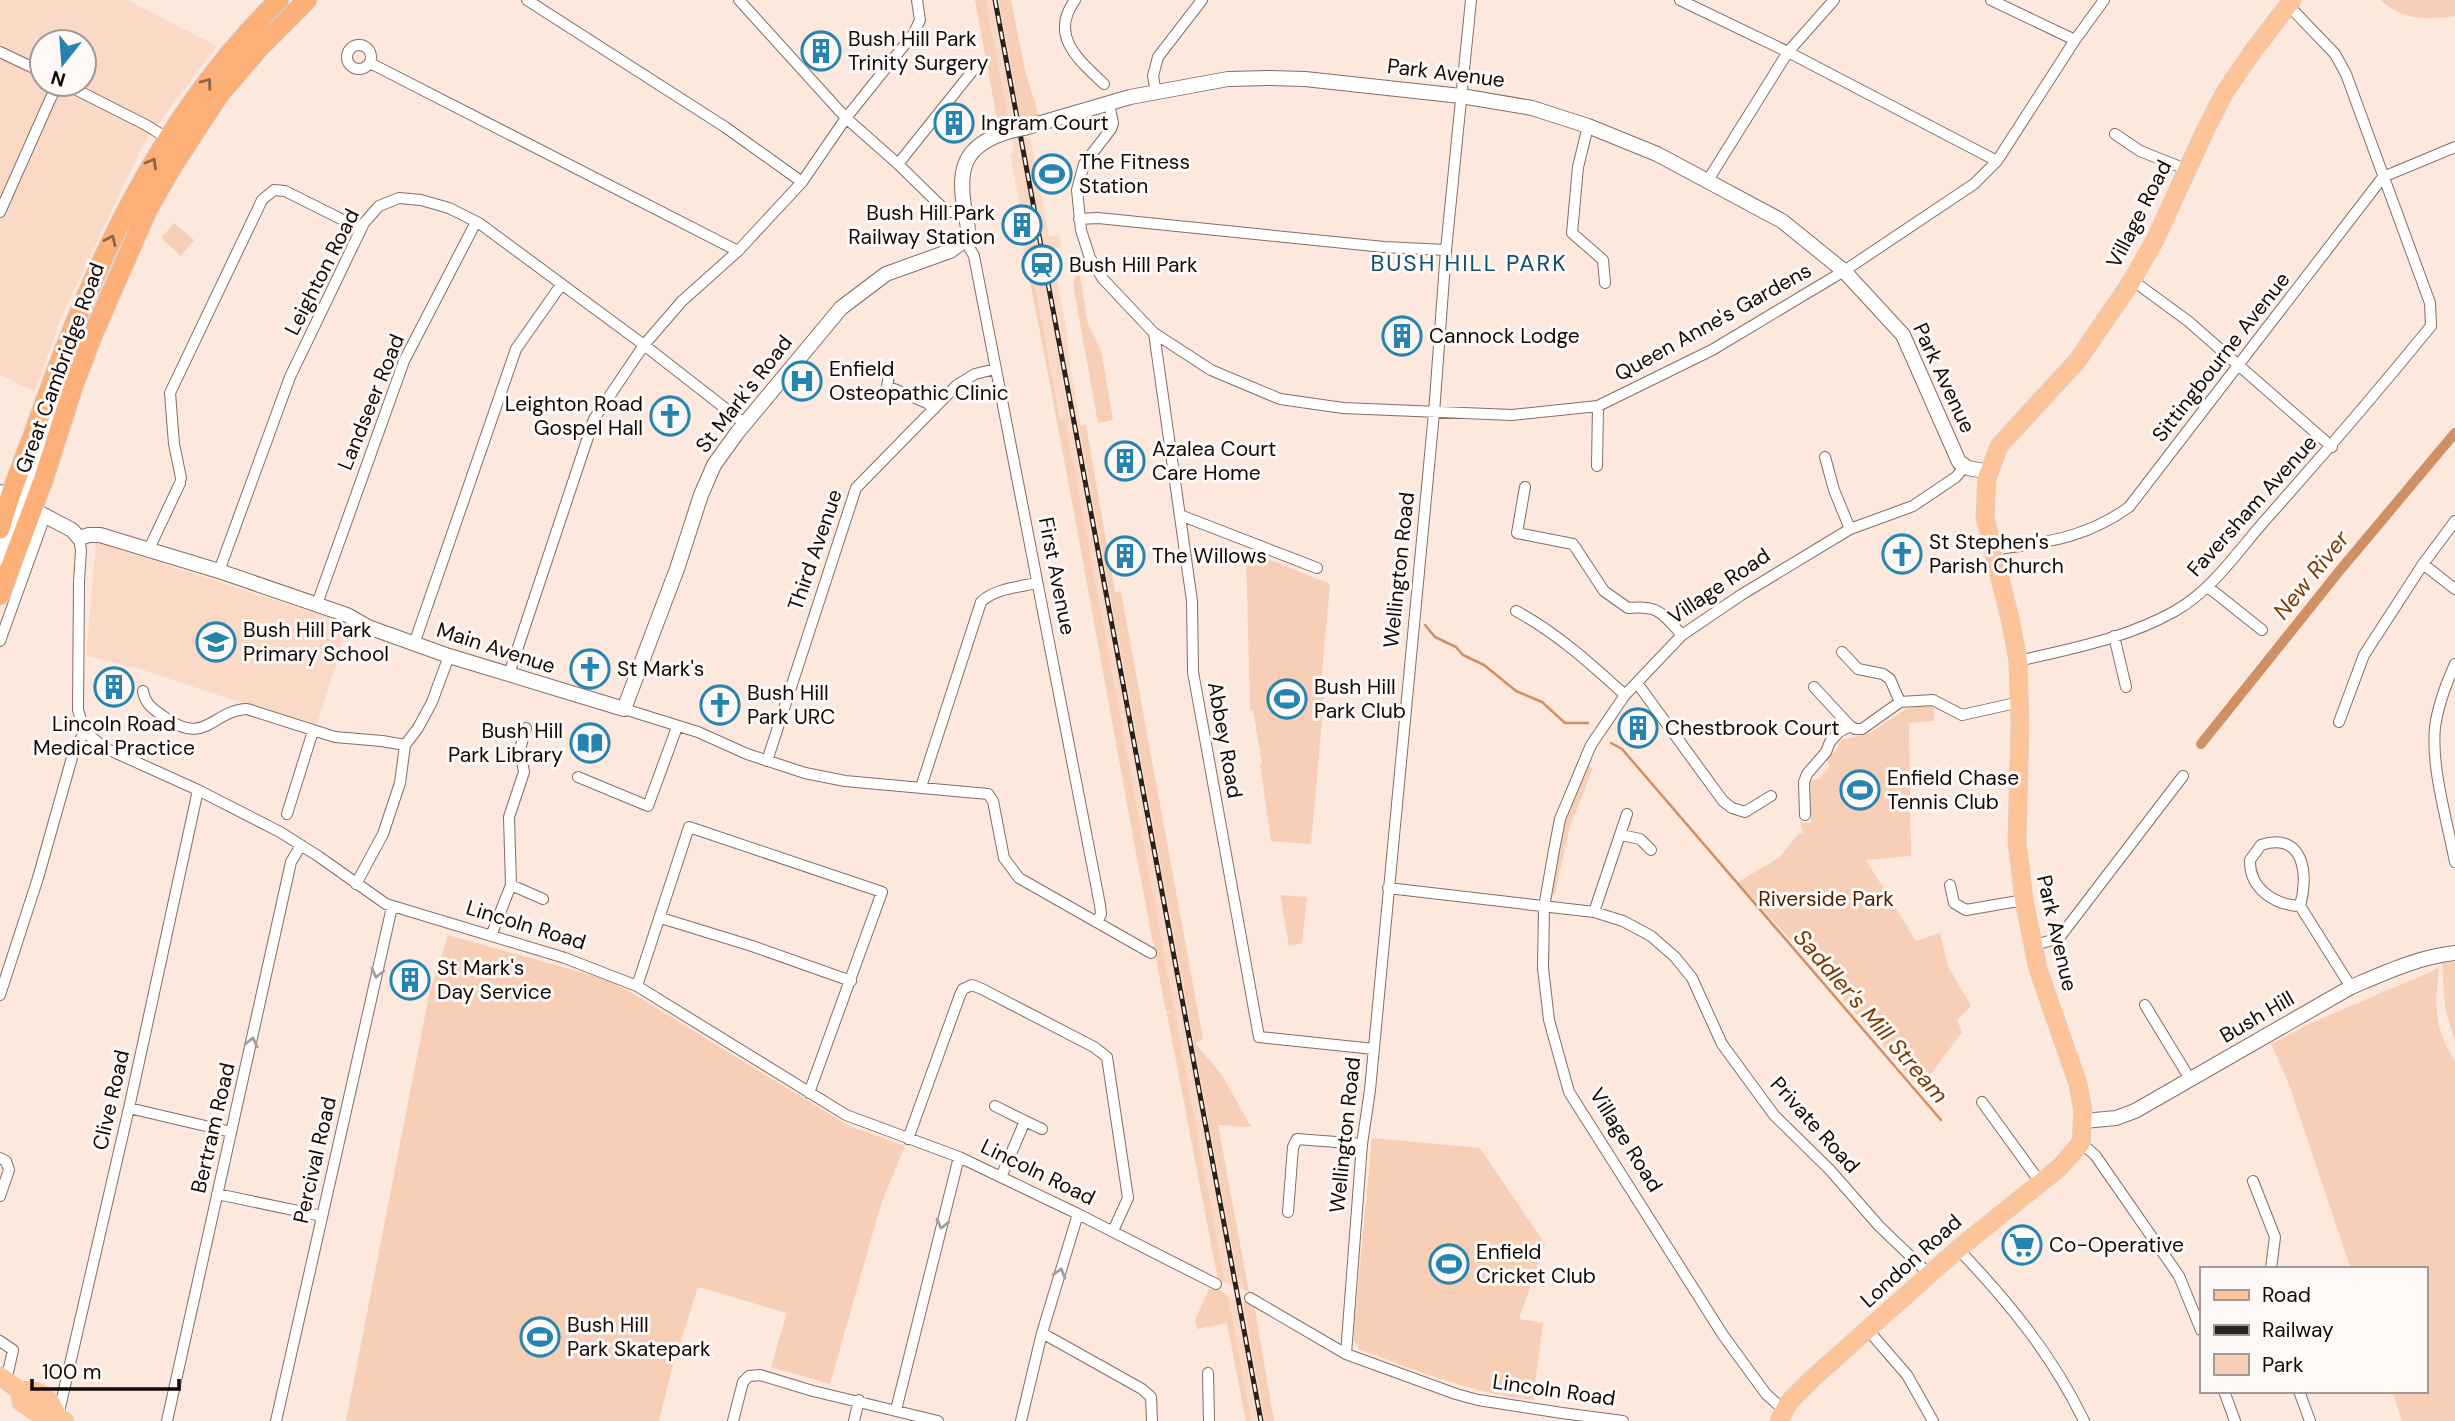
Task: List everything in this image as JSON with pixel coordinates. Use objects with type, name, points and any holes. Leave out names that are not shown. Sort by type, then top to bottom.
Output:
[{"type":"highway","name":"Great Cambridge Road","points":[[0,595],[38,512],[44,478],[94,332],[176,143],[228,55],[279,0]]},
{"type":"highway","name":"Great Cambridge Road","points":[[0,529],[5,495],[83,300],[133,197],[260,47],[307,0]]},
{"type":"main road","name":"Village Road","points":[[1989,472],[1999,446],[2077,361],[2132,280],[2155,240],[2225,92],[2290,2]]},
{"type":"main road","name":"Park Avenue","points":[[1989,472],[1984,512],[2018,661],[2020,702],[2016,824],[2024,900],[2032,946],[2048,1001],[2075,1075],[2084,1121],[2081,1143]]},
{"type":"main road","name":"London Road","points":[[1782,1416],[1806,1385],[1958,1249],[2060,1167],[2081,1143]]},
{"type":"main road","points":[[9,1382],[22,1402],[30,1408],[42,1415],[61,1419]]},
{"type":"street","points":[[527,0],[725,127],[802,182]]},
{"type":"street","points":[[739,0],[846,118],[947,212],[965,212]]},
{"type":"street","points":[[509,674],[594,419],[644,345],[682,300],[738,251],[802,182],[846,118],[919,26],[917,0]]},
{"type":"street","points":[[1075,0],[1065,20],[1064,32],[1081,62],[1104,84]]},
{"type":"street","points":[[1156,93],[1153,76],[1158,57],[1202,0]]},
{"type":"street","name":"Wellington Road","points":[[1346,1354],[1362,1144],[1374,1049],[1471,0]]},
{"type":"street","points":[[1680,0],[1788,52],[1997,161]]},
{"type":"street","points":[[1708,180],[1788,52],[1834,0]]},
{"type":"street","points":[[1991,0],[2075,40]]},
{"type":"street","name":"Queen Anne's Gardens","points":[[1108,104],[1112,116],[1111,129],[1093,150],[1080,175],[1077,190],[1079,219],[1090,258],[1103,279],[1154,333],[1211,370],[1280,399],[1343,408],[1512,415],[1598,406],[1712,350],[1844,271],[1974,184],[1997,161],[2104,0]]},
{"type":"street","points":[[2290,2],[2335,54],[2346,74],[2383,177]]},
{"type":"street","points":[[0,52],[28,65]]},
{"type":"street","points":[[370,63],[738,251]]},
{"type":"street","points":[[898,164],[978,64]]},
{"type":"street","name":"Park Avenue","points":[[1108,104],[1228,79],[1305,79],[1461,96],[1532,108],[1588,126],[1657,154],[1783,221],[1844,271],[1903,335],[1959,462],[1964,467],[1989,472]]},
{"type":"street","points":[[0,212],[51,98]]},
{"type":"street","points":[[93,98],[176,143]]},
{"type":"street","name":"First Avenue","points":[[1097,922],[1101,914],[1100,905],[974,256],[965,240],[968,229],[961,182],[969,156],[980,143],[1017,129],[1108,104]]},
{"type":"street","points":[[1588,126],[1578,167],[1573,233],[1603,260],[1605,283]]},
{"type":"street","points":[[2115,134],[2140,151],[2188,170]]},
{"type":"street","name":"Sittingbourne Avenue","points":[[1993,550],[2044,542],[2096,528],[2129,507],[2383,177],[2455,147]]},
{"type":"street","name":"Faversham Avenue","points":[[2018,661],[2113,636],[2176,611],[2208,587],[2332,447],[2431,326],[2430,303],[2383,177]]},
{"type":"street","points":[[149,549],[180,480],[170,393],[262,200],[274,190],[285,191],[360,229]]},
{"type":"street","name":"Leighton Road","points":[[219,571],[290,377],[360,229],[379,206],[399,198],[421,200],[449,208],[476,222],[644,345],[744,424]]},
{"type":"street","points":[[1079,219],[1098,218],[1384,247],[1446,250]]},
{"type":"street","name":"Landseer Road","points":[[317,604],[404,361],[476,222]]},
{"type":"street","name":"St Mark's Road","points":[[624,709],[714,465],[744,424],[841,309],[886,274],[950,251],[965,240]]},
{"type":"street","points":[[2132,280],[2188,321],[2332,447]]},
{"type":"street","points":[[414,644],[516,349],[561,285]]},
{"type":"street","name":"Abbey Road","points":[[1154,333],[1192,601],[1193,672],[1259,1037],[1374,1049]]},
{"type":"street","name":"Third Avenue","points":[[767,761],[856,488],[965,379],[995,369]]},
{"type":"street","points":[[890,371],[887,386],[927,403],[934,409]]},
{"type":"street","points":[[5,495],[20,497],[26,490],[60,396],[74,384]]},
{"type":"street","points":[[1597,466],[1598,406]]},
{"type":"street","points":[[1825,457],[1834,490],[1850,529]]},
{"type":"street","name":"Village Road","points":[[1782,1416],[1723,1335],[1569,1093],[1549,1020],[1543,968],[1544,907],[1560,819],[1591,745],[1625,695],[1682,635],[1741,595],[1850,529],[1913,506],[1956,477],[1964,467]]},
{"type":"street","points":[[1525,487],[1517,533],[1573,544],[1604,591],[1628,608],[1648,606],[1661,612],[1682,635]]},
{"type":"street","points":[[0,995],[38,878],[75,747],[85,732],[78,710],[77,686],[81,550],[79,538],[72,530],[5,495]]},
{"type":"street","points":[[0,558],[16,516],[20,512],[38,512]]},
{"type":"street","name":"Great Cambridge Road","points":[[0,641],[38,512]]},
{"type":"street","points":[[1180,515],[1313,564]]},
{"type":"street","points":[[2339,722],[2364,655],[2423,564],[2455,521]]},
{"type":"street","name":"Main Avenue","points":[[79,538],[100,535],[219,571],[347,615],[368,627],[414,644],[698,732],[767,761],[845,781],[988,794],[993,802],[1003,858],[1010,868],[1031,887],[1097,922]]},
{"type":"street","points":[[2423,564],[2455,589]]},
{"type":"street","points":[[921,787],[981,602],[986,596],[1037,583]]},
{"type":"street","points":[[2208,587],[2262,630]]},
{"type":"street","points":[[1516,611],[1540,624],[1625,695]]},
{"type":"street","points":[[2113,636],[2126,687]]},
{"type":"street","points":[[1842,652],[1858,668],[1883,674],[1890,679],[1900,702]]},
{"type":"street","points":[[356,884],[383,834],[400,783],[405,745],[430,706],[449,656]]},
{"type":"street","points":[[2455,664],[2443,689],[2435,727],[2436,763],[2455,862]]},
{"type":"street","points":[[1637,683],[1699,771],[1732,808],[1745,812],[1771,796]]},
{"type":"street","points":[[1814,687],[1850,726],[1857,730],[1863,729],[1900,702],[1933,700],[1962,715],[2020,702]]},
{"type":"street","points":[[143,691],[144,701],[153,709],[184,727],[206,727],[242,709],[341,738],[405,745]]},
{"type":"street","points":[[1805,814],[1804,782],[1807,775],[1826,752],[1830,741],[1850,726]]},
{"type":"street","points":[[578,777],[648,806],[677,727]]},
{"type":"street","points":[[491,936],[511,885],[509,817],[524,772],[520,749],[526,728]]},
{"type":"street","points":[[277,799],[289,809],[313,731]]},
{"type":"street","name":"Lincoln Road","points":[[85,732],[105,748],[198,790],[301,845],[374,898],[392,907],[574,961],[637,986],[846,1115],[959,1157],[1216,1284]]},
{"type":"street","points":[[2032,946],[2059,938],[2183,776]]},
{"type":"street","name":"Clive Road","points":[[61,1419],[198,790]]},
{"type":"street","points":[[1594,912],[1627,814]]},
{"type":"street","points":[[637,986],[690,827],[882,892],[809,1093]]},
{"type":"street","points":[[1620,835],[1640,839],[1651,850]]},
{"type":"street","points":[[2300,906],[2279,902],[2259,888],[2253,878],[2250,860],[2261,845],[2280,841],[2298,855],[2305,875],[2300,906],[2351,987]]},
{"type":"street","name":"Bertram Road","points":[[167,1421],[291,862],[301,845]]},
{"type":"street","points":[[511,885],[543,898]]},
{"type":"street","points":[[1950,885],[1954,903],[1966,910],[2024,900]]},
{"type":"street","name":"Private Road","points":[[1388,888],[1594,912],[1623,921],[1650,936],[1675,957],[1692,978],[1722,1044],[1774,1115],[1830,1170],[1879,1226],[1929,1274]]},
{"type":"street","name":"Percival Road","points":[[276,1421],[392,907]]},
{"type":"street","points":[[661,918],[851,981]]},
{"type":"street","points":[[1097,922],[1150,953]]},
{"type":"street","name":"Bush Hill","points":[[2084,1121],[2126,1115],[2351,987],[2418,961],[2455,953]]},
{"type":"street","points":[[908,1139],[963,989],[972,985],[982,989],[1094,1047],[1107,1057],[1128,1198],[1113,1231]]},
{"type":"street","points":[[2145,1005],[2190,1079]]},
{"type":"street","points":[[1982,1102],[2040,1182]]},
{"type":"street","points":[[995,1106],[1042,1129]]},
{"type":"street","points":[[130,1108],[231,1132]]},
{"type":"street","points":[[1001,1177],[1026,1121]]},
{"type":"street","points":[[1288,1212],[1293,1147],[1297,1139],[1362,1144]]},
{"type":"street","points":[[2081,1143],[2095,1155],[2179,1276],[2200,1322]]},
{"type":"street","points":[[896,1410],[959,1157]]},
{"type":"street","points":[[0,1158],[6,1161],[9,1170],[0,1196]]},
{"type":"street","points":[[2253,1181],[2275,1237],[2271,1267]]},
{"type":"street","points":[[218,1194],[321,1216]]},
{"type":"street","points":[[1021,1421],[1042,1333],[1078,1214]]},
{"type":"street","points":[[1958,1249],[2026,1325],[2072,1396],[2084,1421]]},
{"type":"street","name":"Lincoln Road","points":[[1251,1298],[1346,1354],[1456,1394],[1561,1417],[1623,1421]]},
{"type":"street","points":[[1868,1330],[1907,1375],[1933,1421]]},
{"type":"street","points":[[1042,1333],[1142,1389],[1151,1397],[1152,1421]]},
{"type":"street","points":[[0,1341],[13,1350],[9,1382]]},
{"type":"street","points":[[1208,1373],[1209,1421]]},
{"type":"street","points":[[733,1421],[743,1382],[749,1376],[760,1375],[938,1421]]},
{"type":"street","points":[[2225,1393],[2235,1421]]},
{"type":"street","points":[[2300,1393],[2310,1421]]},
{"type":"street","points":[[854,1421],[859,1400]]},
{"type":"shaded area","points":[[0,0],[127,0],[217,46],[144,143],[61,318],[35,392],[0,375]]},
{"type":"shaded area","points":[[986,0],[999,0],[1024,137],[1030,137],[1049,236],[1059,235],[1062,248],[1055,249],[1057,263],[1054,264],[1066,327],[1079,426],[1238,1278],[1242,1278],[1244,1290],[1225,1283],[1067,428],[1062,421],[1032,270],[1028,271],[1017,212],[1020,207],[1010,154],[1014,153],[1012,139]]},
{"type":"shaded area","name":"Bush Hill Park Primary School","points":[[96,542],[345,623],[348,627],[317,724],[137,668],[86,656]]},
{"type":"shaded area","points":[[1228,1296],[1244,1303],[1265,1421],[1251,1421]]},
{"type":"green space","points":[[975,0],[986,0],[1009,122],[998,124]]},
{"type":"green space","points":[[999,0],[1011,0],[1025,70],[1039,116],[1021,120]]},
{"type":"green space","points":[[2380,0],[2455,0],[2455,16],[2415,17],[2398,12]]},
{"type":"green space","points":[[174,223],[194,240],[181,256],[161,238]]},
{"type":"green space","points":[[1032,270],[1061,421],[1064,421],[1067,428],[1225,1283],[1218,1280],[1167,1014],[1172,1012],[1166,1011],[1148,919],[1028,271]]},
{"type":"green space","points":[[1076,276],[1080,276],[1088,324],[1101,350],[1113,420],[1098,423],[1073,284]]},
{"type":"green space","points":[[1086,425],[1115,592],[1121,592],[1203,1039],[1195,1043],[1222,1075],[1251,1127],[1218,1125],[1249,1292],[1244,1290],[1242,1278],[1238,1278],[1079,426]]},
{"type":"green space","name":"Bush Hill Park Club","points":[[1246,550],[1330,584],[1321,685],[1325,687],[1311,844],[1271,841],[1260,764],[1262,763],[1253,710],[1250,710]]},
{"type":"green space","name":"Riverside Park","points":[[1926,705],[1934,708],[1934,721],[1909,723],[1911,856],[1866,860],[1916,941],[1940,933],[1948,966],[1971,1006],[1957,1020],[1962,1032],[1920,1089],[1822,974],[1738,882],[1780,857],[1799,833],[1803,833],[1800,823],[1811,822],[1810,780],[1819,779],[1830,766],[1826,759],[1830,753],[1835,753],[1841,740],[1870,733],[1906,709]]},
{"type":"green space","points":[[1587,765],[1593,768],[1569,829],[1555,895],[1548,895],[1563,826]]},
{"type":"green space","points":[[1280,895],[1307,897],[1302,943],[1289,946]]},
{"type":"green space","points":[[448,935],[605,979],[849,1126],[905,1146],[881,1204],[830,1384],[771,1367],[787,1313],[698,1287],[671,1372],[659,1421],[346,1421],[429,995]]},
{"type":"green space","points":[[2455,962],[2455,1042],[2445,1007],[2442,963]]},
{"type":"green space","points":[[2439,968],[2437,1016],[2443,1038],[2455,1061],[2455,1421],[2402,1421],[2393,1393],[2427,1393],[2427,1267],[2350,1267],[2288,1082],[2271,1044],[2309,1024]]},
{"type":"green space","name":"Enfield Cricket Club","points":[[1372,1138],[1480,1148],[1545,1244],[1519,1319],[1543,1323],[1533,1400],[1466,1387],[1359,1349],[1353,1339]]},
{"type":"green space","points":[[1209,1289],[1218,1289],[1228,1296],[1251,1421],[1246,1421],[1227,1323],[1197,1329],[1195,1320]]},
{"type":"green space","points":[[1246,1299],[1254,1304],[1274,1421],[1265,1421],[1244,1303]]},
{"type":"waterway","name":"New River","points":[[2201,744],[2341,569],[2455,433]]},
{"type":"waterway","name":"Saddler's Mill Stream","points":[[1425,625],[1435,637],[1484,665],[1516,691],[1542,702],[1565,723],[1588,723]]},
{"type":"waterway","name":"Saddler's Mill Stream","points":[[1611,743],[1622,749],[1941,1120]]},
{"type":"railway","points":[[995,0],[1261,1421]]},
{"type":"place","name":"Bush Hill Park Trinity Surgery","points":[[821,51]]},
{"type":"place","name":"Ingram Court","points":[[954,123]]},
{"type":"place","name":"The Fitness Station","points":[[1052,174]]},
{"type":"place","name":"Bush Hill Park Railway Station","points":[[1022,225]]},
{"type":"place","name":"Bush Hill Park","points":[[1042,265]]},
{"type":"place","name":"Cannock Lodge","points":[[1402,336]]},
{"type":"place","name":"Enfield Osteopathic Clinic","points":[[802,381]]},
{"type":"place","name":"Leighton Road Gospel Hall","points":[[670,416]]},
{"type":"place","name":"Azalea Court Care Home","points":[[1125,461]]},
{"type":"place","name":"St Stephen's Parish Church","points":[[1902,554]]},
{"type":"place","name":"The Willows","points":[[1125,556]]},
{"type":"place","name":"Bush Hill Park Primary School","points":[[216,642]]},
{"type":"place","name":"St Mark's","points":[[590,669]]},
{"type":"place","name":"Lincoln Road Medical Practice","points":[[114,687]]},
{"type":"place","name":"Bush Hill Park Club","points":[[1287,699]]},
{"type":"place","name":"Bush Hill Park URC","points":[[720,705]]},
{"type":"place","name":"Chestbrook Court","points":[[1638,728]]},
{"type":"place","name":"Bush Hill Park Library","points":[[590,743]]},
{"type":"place","name":"Enfield Chase Tennis Club","points":[[1860,790]]},
{"type":"place","name":"St Mark's Day Service","points":[[410,980]]},
{"type":"place","name":"Co-Operative","points":[[2022,1245]]},
{"type":"place","name":"Enfield Cricket Club","points":[[1449,1264]]},
{"type":"place","name":"Bush Hill Park Skatepark","points":[[540,1337]]},
{"type":"district","name":"BUSH HILL PARK","points":[[1469,263]]}]
